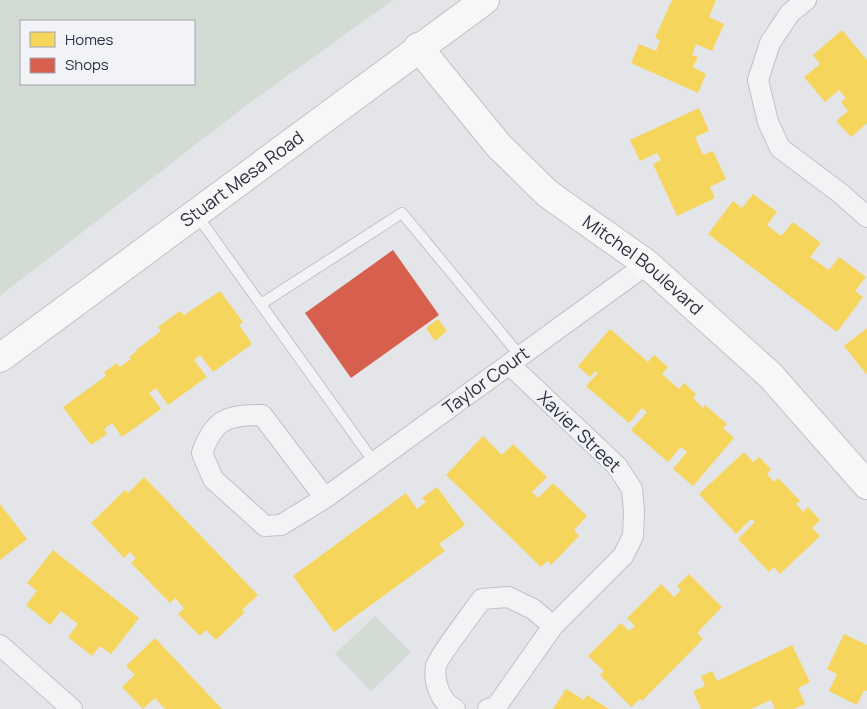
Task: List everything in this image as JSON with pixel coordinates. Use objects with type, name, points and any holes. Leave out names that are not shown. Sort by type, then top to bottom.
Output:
[{"type":"street","name":"Stuart Mesa Road","points":[[0,358],[484,0]]},
{"type":"street","points":[[806,0],[790,13],[770,43],[758,80],[768,122],[780,148],[840,193],[867,217]]},
{"type":"street","name":"Mitchel Boulevard","points":[[418,47],[499,146],[548,194],[647,264],[770,375],[867,484]]},
{"type":"street","name":"Taylor Court","points":[[324,498],[262,415],[236,415],[218,424],[208,436],[202,454],[213,479],[265,526],[280,525],[324,498],[647,264]]},
{"type":"street","name":"Xavier Street","points":[[488,709],[496,707],[553,626],[623,556],[632,536],[634,512],[632,489],[617,466],[515,361]]},
{"type":"street","points":[[455,709],[447,706],[437,688],[436,666],[482,599],[508,597],[533,609],[553,626]]},
{"type":"street","points":[[0,645],[72,709]]},
{"type":"lane","points":[[196,213],[374,462]]},
{"type":"lane","points":[[261,304],[402,213],[515,361]]},
{"type":"shaded area","points":[[0,0],[393,0],[244,107],[0,296]]},
{"type":"shaded area","points":[[375,616],[411,652],[371,691],[335,654]]},
{"type":"building: Homes","points":[[672,0],[716,0],[709,17],[724,24],[712,51],[696,44],[692,55],[698,57],[693,67],[706,74],[698,93],[631,63],[639,44],[656,51],[660,40],[655,38]]},
{"type":"building: Homes","points":[[842,30],[867,60],[867,123],[851,137],[836,121],[848,111],[841,102],[846,98],[839,90],[825,102],[804,77],[820,64],[813,55]]},
{"type":"building: Homes","points":[[699,108],[709,131],[695,137],[703,155],[713,151],[726,179],[710,187],[715,198],[677,216],[653,164],[661,160],[657,153],[640,161],[630,140]]},
{"type":"building: Homes","points":[[753,194],[777,212],[767,225],[781,236],[793,222],[821,243],[810,257],[829,270],[839,257],[866,277],[855,291],[863,297],[837,332],[708,234],[733,201],[742,208]]},
{"type":"building: Homes","points":[[220,291],[243,322],[239,325],[252,344],[213,372],[200,355],[194,360],[207,377],[168,405],[156,388],[149,393],[161,409],[122,437],[112,423],[104,429],[107,434],[91,445],[63,407],[106,376],[104,372],[117,363],[120,367],[131,359],[129,357],[136,350],[161,331],[158,327],[180,311],[184,315]]},
{"type":"building: Homes","points":[[438,319],[447,331],[435,341],[426,328]]},
{"type":"building: Homes","points":[[867,328],[867,375],[844,346]]},
{"type":"building: Homes","points":[[610,329],[648,362],[654,355],[668,367],[662,374],[679,389],[684,383],[696,394],[693,398],[703,408],[705,405],[727,424],[723,428],[734,438],[693,486],[673,469],[687,452],[681,447],[668,462],[631,430],[647,412],[642,408],[629,423],[586,386],[598,373],[595,371],[590,377],[578,366]]},
{"type":"building: Homes","points":[[483,436],[502,455],[513,444],[547,477],[532,492],[538,498],[553,483],[587,516],[574,530],[579,536],[551,565],[547,561],[541,567],[446,475]]},
{"type":"building: Homes","points":[[744,452],[753,462],[759,457],[771,469],[767,474],[774,482],[778,478],[800,501],[796,504],[803,512],[808,507],[820,520],[812,528],[820,536],[780,574],[774,567],[769,572],[738,539],[755,522],[751,519],[736,534],[699,494]]},
{"type":"building: Homes","points":[[144,477],[258,595],[242,610],[245,612],[216,640],[206,630],[200,636],[178,614],[184,608],[175,598],[170,603],[131,563],[136,558],[130,552],[124,558],[91,523],[125,490],[128,493]]},
{"type":"building: Homes","points":[[437,487],[465,525],[439,544],[445,551],[334,632],[293,576],[406,493],[417,509],[426,502],[422,498]]},
{"type":"building: Homes","points":[[0,504],[27,539],[0,560]]},
{"type":"building: Homes","points":[[53,550],[139,618],[111,654],[100,646],[92,656],[68,637],[78,624],[61,611],[50,625],[26,605],[37,591],[27,583]]},
{"type":"building: Homes","points":[[689,574],[722,607],[697,633],[703,639],[642,701],[640,699],[631,707],[600,675],[604,671],[588,656],[621,623],[629,631],[635,626],[627,618],[661,584],[674,597],[681,590],[677,586]]},
{"type":"building: Homes","points":[[844,634],[867,645],[867,691],[864,690],[857,705],[829,691],[837,674],[827,669]]},
{"type":"building: Homes","points":[[155,638],[222,709],[165,709],[155,698],[143,709],[122,687],[135,675],[126,666]]},
{"type":"building: Homes","points":[[792,645],[810,682],[798,688],[805,704],[794,709],[775,709],[771,700],[751,709],[701,709],[693,691],[705,686],[701,676],[712,671],[717,681]]},
{"type":"building: Homes","points":[[566,689],[584,700],[587,695],[609,709],[553,709]]},
{"type":"building: Shops","points":[[393,250],[439,315],[351,378],[305,313]]}]
